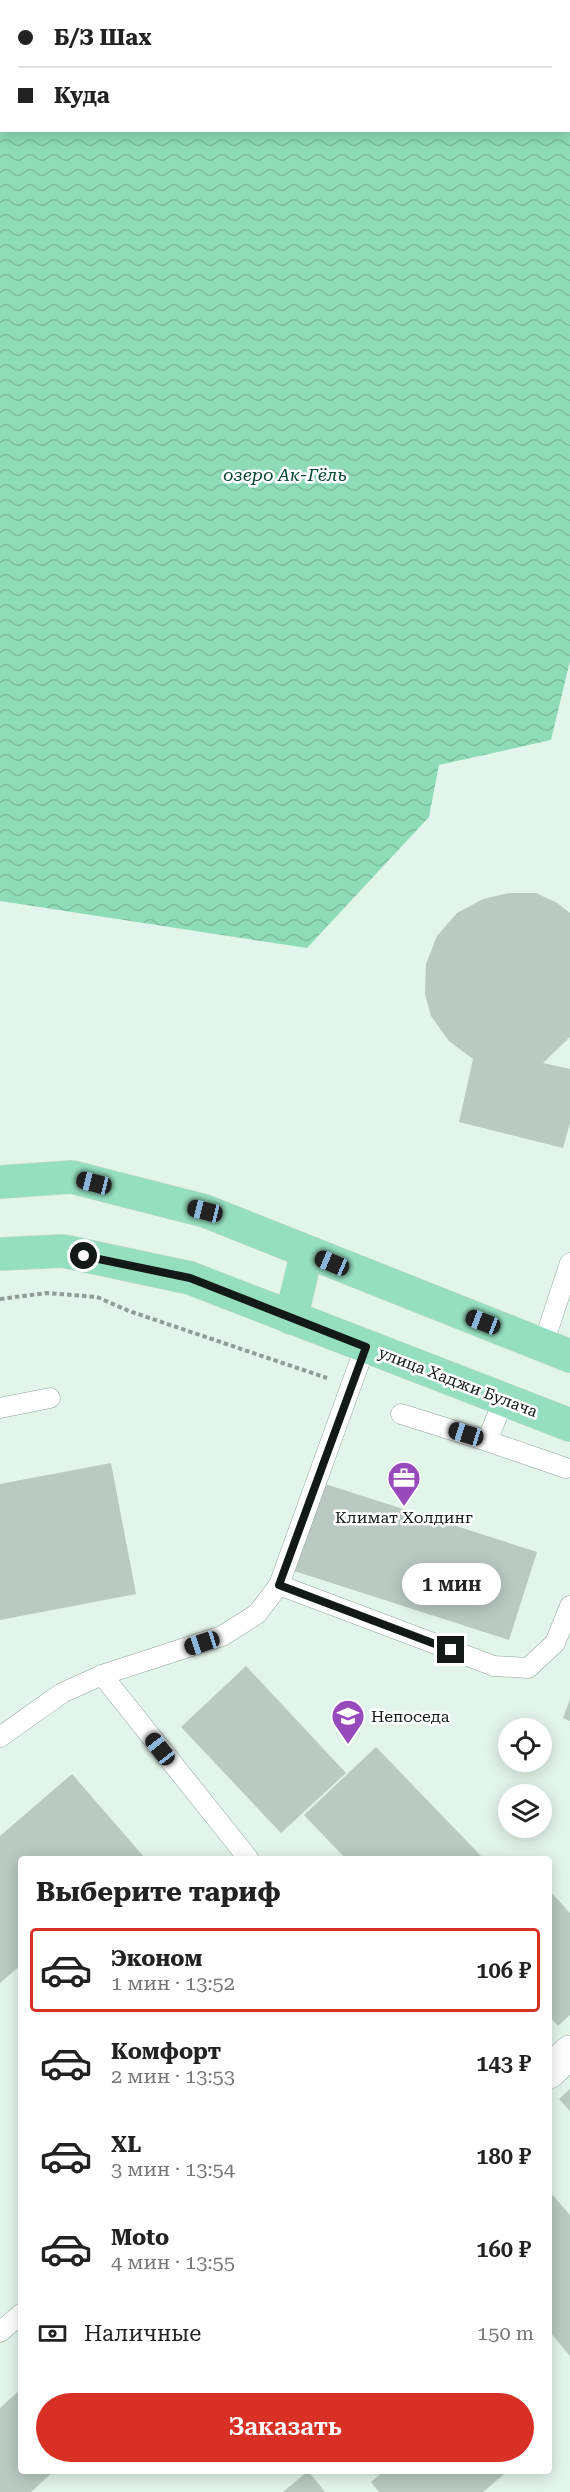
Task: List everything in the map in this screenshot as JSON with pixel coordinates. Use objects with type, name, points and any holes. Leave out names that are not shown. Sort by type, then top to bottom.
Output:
[{"type":"main road","points":[[0,1182],[72,1177],[205,1211],[556,1351]]},
{"type":"main road","name":"улица Хаджи Булача","points":[[0,1254],[63,1251],[190,1278],[570,1425]]},
{"type":"main road","points":[[291,1318],[307,1252]]},
{"type":"street","points":[[552,2069],[570,2052]]},
{"type":"lane","points":[[556,1351],[570,1263]]},
{"type":"lane","points":[[0,1737],[62,1693],[102,1675],[222,1636],[256,1614],[279,1585],[366,1347]]},
{"type":"lane","points":[[0,1408],[50,1398]]},
{"type":"lane","points":[[487,1441],[504,1399]]},
{"type":"lane","points":[[401,1414],[566,1468]]},
{"type":"lane","points":[[279,1585],[494,1666],[505,1667],[528,1668],[555,1643],[570,1606]]},
{"type":"lane","points":[[102,1675],[246,1856]]},
{"type":"lane","points":[[0,2332],[18,2317]]},
{"type":"path","points":[[0,1299],[48,1293],[97,1297],[129,1311],[351,1387]]},
{"type":"water","name":"озеро Ак-Гёль","points":[[0,132],[570,132],[570,661],[551,740],[439,765],[429,817],[307,948],[0,901]]},
{"type":"building","points":[[509,893],[536,893],[557,903],[570,913],[570,1037],[543,1063],[570,1069],[570,1123],[563,1148],[459,1122],[473,1059],[449,1041],[431,1016],[425,994],[426,964],[437,936],[457,913],[483,899]]},
{"type":"building","points":[[111,1463],[136,1594],[0,1620],[0,1484]]},
{"type":"building","points":[[319,1482],[537,1552],[509,1640],[291,1570]]},
{"type":"building","points":[[246,1666],[346,1773],[281,1833],[181,1727]]},
{"type":"building","points":[[570,1699],[570,1721],[563,1718]]},
{"type":"building","points":[[376,1747],[481,1856],[343,1856],[304,1815]]},
{"type":"building","points":[[72,1774],[143,1856],[18,1856],[18,1968],[0,1983],[0,1836]]},
{"type":"building","points":[[552,1893],[570,1913],[570,2015],[558,2026],[552,2019]]},
{"type":"building","points":[[570,2089],[570,2111],[559,2099]]},
{"type":"building","points":[[552,2194],[570,2215],[570,2356],[552,2335]]},
{"type":"building","points":[[18,2392],[18,2474],[51,2474],[31,2492],[0,2492],[0,2408]]},
{"type":"building","points":[[304,2474],[310,2474],[325,2492],[283,2492]]},
{"type":"building","points":[[380,2474],[504,2474],[483,2492],[379,2492],[371,2482]]},
{"type":"place","name":"Климат Холдинг","points":[[404,1507]]},
{"type":"place","name":"Непоседа","points":[[348,1745]]},
{"type":"route","points":[[84,1256],[190,1278],[366,1347],[279,1585],[451,1650]]}]
